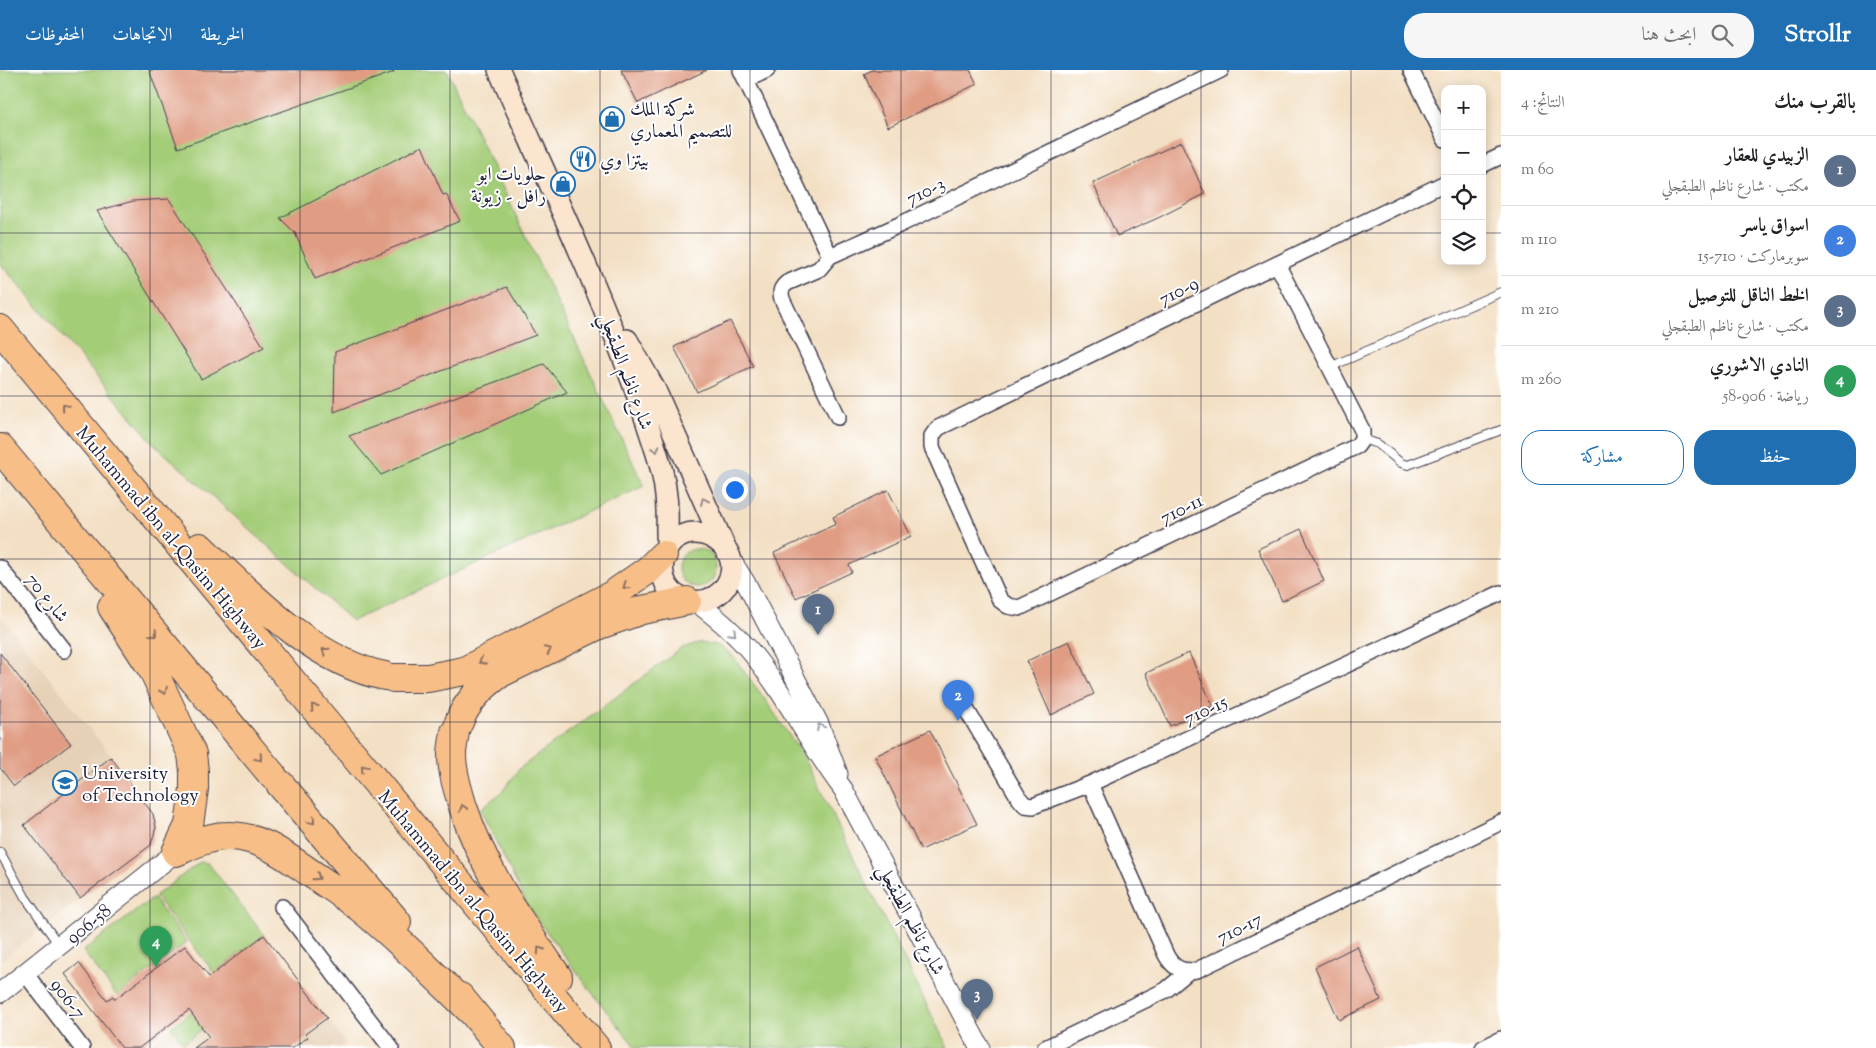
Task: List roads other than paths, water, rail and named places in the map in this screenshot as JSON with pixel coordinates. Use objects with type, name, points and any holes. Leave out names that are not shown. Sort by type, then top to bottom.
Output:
[{"type":"highway","name":"Muhammad ibn al-Qasim Highway","points":[[0,329],[596,1048]]},
{"type":"highway","points":[[0,448],[502,1048]]},
{"type":"highway","points":[[105,456],[247,592],[285,622],[341,661],[357,669],[389,677],[428,678],[464,671],[612,595],[648,570],[665,552]]},
{"type":"highway","points":[[45,502],[154,672],[192,754],[194,789],[189,825],[176,852]]},
{"type":"highway","points":[[607,1048],[515,915],[482,857],[469,826],[453,774],[452,754],[462,714],[474,696],[501,673],[599,625],[642,610],[691,601]]},
{"type":"highway","points":[[176,852],[203,840],[227,836],[251,839],[269,846],[359,907],[471,1011]]},
{"type":"main road","points":[[499,70],[602,305]]},
{"type":"main road","name":"شارع ناظم الطبقجلي","points":[[602,305],[631,346],[655,390],[727,552]]},
{"type":"main road","name":"شارع ناظم الطبقجلي","points":[[602,305],[659,458],[667,504],[665,552]]},
{"type":"main road","points":[[701,532],[714,537],[727,552],[731,571],[728,583],[719,594],[708,600],[691,601],[676,596],[666,583],[661,566],[665,552],[675,539],[687,533],[701,532]]},
{"type":"street","points":[[766,70],[744,75],[830,256]]},
{"type":"street","name":"710-3","points":[[838,417],[782,299],[781,290],[787,283],[819,269],[830,256],[899,225],[1221,70]]},
{"type":"street","points":[[1411,70],[1441,131]]},
{"type":"street","points":[[1486,163],[1501,156]]},
{"type":"street","name":"710-9","points":[[932,436],[938,428],[1441,185]]},
{"type":"street","points":[[1277,264],[1362,430],[1362,439]]},
{"type":"street","name":"710-11","points":[[932,436],[932,447],[1000,600],[1008,606],[1020,608],[1357,446],[1362,439]]},
{"type":"street","points":[[727,552],[748,586],[819,724],[831,752],[843,789]]},
{"type":"street","name":"شارع 70","points":[[0,568],[64,650]]},
{"type":"street","name":"710-15","points":[[966,709],[1019,798],[1026,804],[1033,806],[1090,784],[1501,593]]},
{"type":"street","points":[[691,601],[730,629],[759,662],[789,706],[815,751],[843,789]]},
{"type":"street","points":[[1090,784],[1166,956],[1175,968],[1190,971]]},
{"type":"street","name":"شارع ناظم الطبقجلي","points":[[843,789],[980,1048]]},
{"type":"street","name":"710-17","points":[[1045,1048],[1166,990],[1190,971],[1197,970],[1501,822]]},
{"type":"street","name":"906-58","points":[[0,993],[176,852]]},
{"type":"street","points":[[282,908],[385,1046]]},
{"type":"street","name":"906-7","points":[[25,973],[82,1048]]},
{"type":"street","points":[[1483,1048],[1501,1039]]},
{"type":"lane","points":[[1330,367],[1501,292]]},
{"type":"lane","points":[[1362,439],[1378,444],[1401,463],[1408,465],[1501,430]]},
{"type":"lane","points":[[1,855],[25,897],[60,946]]},
{"type":"place","name":"شركة الملك للتصميم المعماري","points":[[612,119]]},
{"type":"place","name":"بيتزا وي","points":[[583,159]]},
{"type":"place","name":"حلويات ابو رافل - زيونة","points":[[563,184]]},
{"type":"place","name":"الزبيدي للعقار","points":[[818,635]]},
{"type":"place","name":"اسواق ياسر","points":[[958,721]]},
{"type":"place","name":"University of Technology","points":[[65,783]]},
{"type":"place","name":"النادي الاشوري","points":[[156,967]]},
{"type":"place","name":"الخط الناقل للتوصيل","points":[[977,1020]]}]
